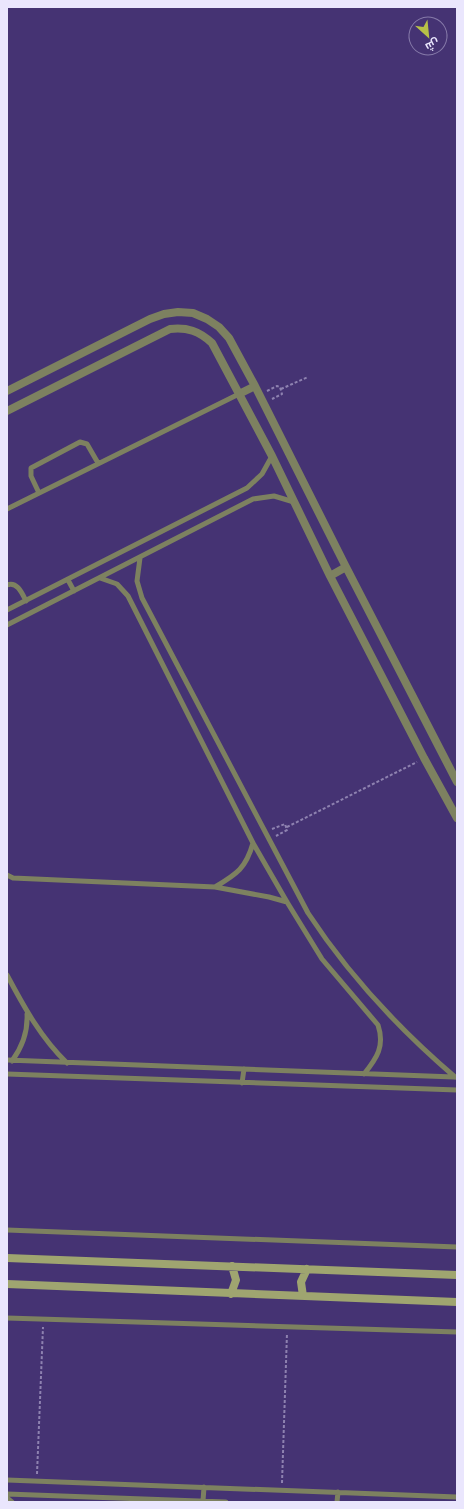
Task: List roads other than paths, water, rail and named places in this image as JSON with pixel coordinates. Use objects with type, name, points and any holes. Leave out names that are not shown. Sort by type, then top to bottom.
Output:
[{"type":"main road","points":[[7,1258],[457,1275]]},
{"type":"main road","points":[[231,1294],[236,1280],[232,1266]]},
{"type":"main road","points":[[304,1296],[301,1282],[307,1269]]},
{"type":"main road","points":[[7,1284],[457,1302]]},
{"type":"street","points":[[7,391],[150,319],[164,314],[178,312],[193,314],[207,318],[219,327],[229,338],[260,394],[346,567],[457,782]]},
{"type":"street","points":[[7,411],[159,333],[170,329],[181,328],[193,330],[203,335],[212,343],[272,456],[330,576],[424,758],[457,818]]},
{"type":"street","points":[[239,394],[255,386]]},
{"type":"street","points":[[330,576],[346,567]]},
{"type":"lane","points":[[7,509],[239,394]]},
{"type":"lane","points":[[39,493],[31,476],[31,468],[80,442],[87,444],[98,464]]},
{"type":"lane","points":[[7,610],[247,488],[262,474],[272,456]]},
{"type":"lane","points":[[7,625],[253,499],[274,496],[295,502]]},
{"type":"lane","points":[[140,558],[137,580],[142,598],[308,913],[334,950],[389,1013],[428,1053],[456,1077]]},
{"type":"lane","points":[[100,578],[117,584],[128,596],[253,843],[287,902],[322,959],[378,1025],[382,1039],[379,1054],[364,1074]]},
{"type":"lane","points":[[68,580],[74,591]]},
{"type":"lane","points":[[7,585],[16,585],[26,601]]},
{"type":"lane","points":[[215,887],[238,872],[245,864],[253,843]]},
{"type":"lane","points":[[7,875],[13,878],[215,887],[263,895],[287,902]]},
{"type":"lane","points":[[7,881],[13,878]]},
{"type":"lane","points":[[7,974],[27,1014],[39,1028],[50,1046],[67,1063]]},
{"type":"lane","points":[[10,1060],[23,1043],[26,1033],[27,1014]]},
{"type":"lane","points":[[10,1060],[456,1077]]},
{"type":"lane","points":[[242,1083],[244,1069]]},
{"type":"lane","points":[[7,1074],[457,1090]]},
{"type":"lane","points":[[7,1230],[457,1247]]},
{"type":"lane","points":[[7,1318],[457,1332]]},
{"type":"lane","points":[[7,1480],[457,1497]]},
{"type":"lane","points":[[203,1501],[204,1487]]},
{"type":"lane","points":[[337,1502],[338,1492]]},
{"type":"lane","points":[[7,1494],[226,1502]]},
{"type":"lane","points":[[73,1502],[78,1497]]},
{"type":"lane","points":[[7,1498],[12,1502]]}]
